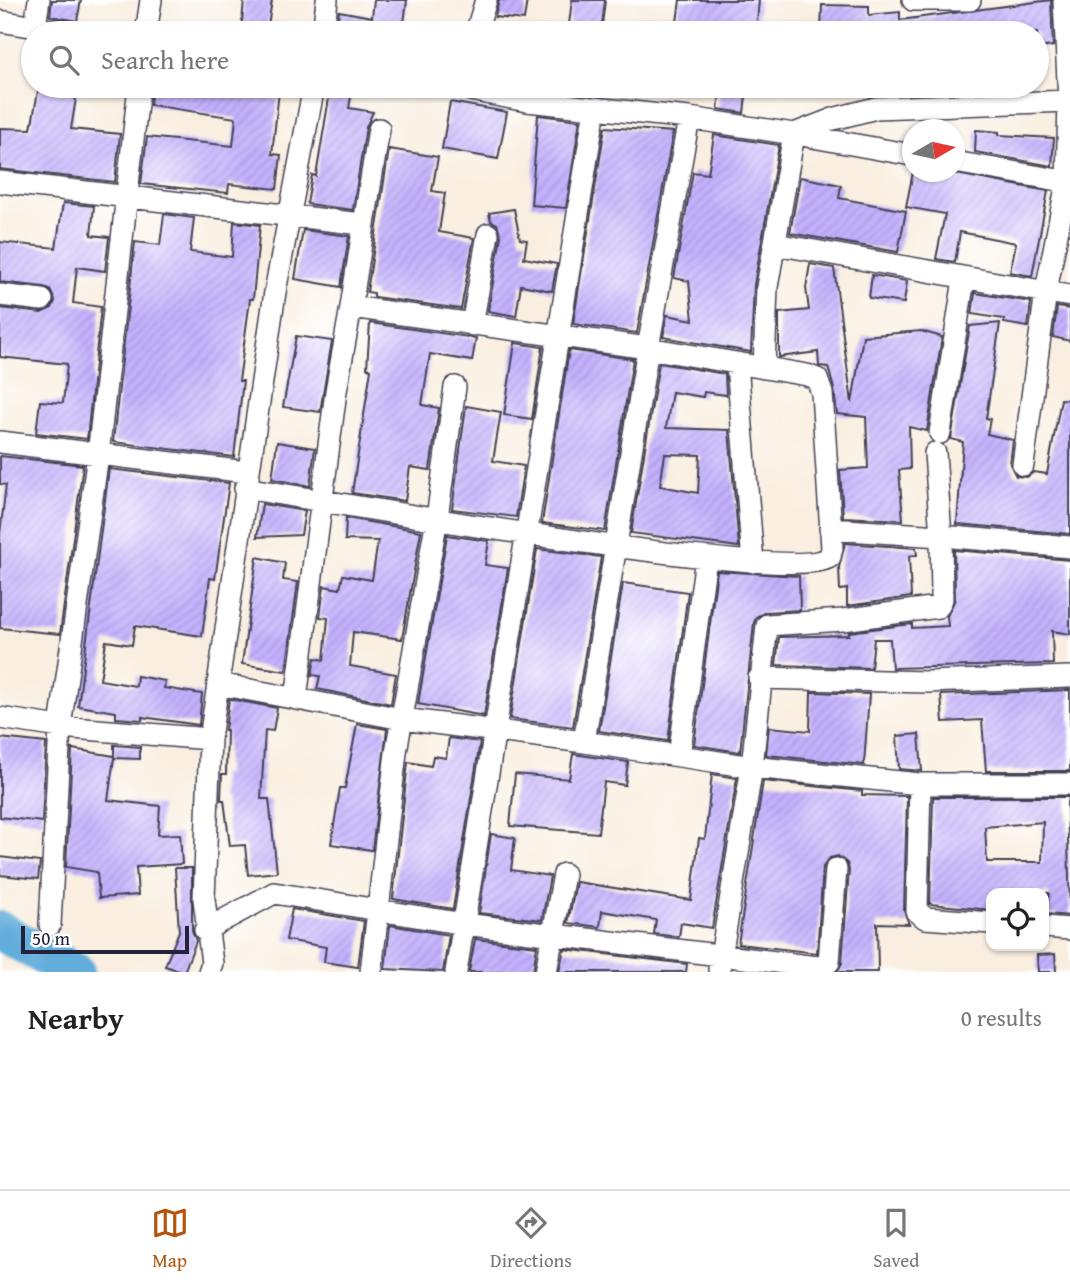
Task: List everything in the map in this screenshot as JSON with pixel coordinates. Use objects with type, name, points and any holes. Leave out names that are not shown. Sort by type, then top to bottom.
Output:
[{"type":"street","points":[[36,21],[39,0]]},
{"type":"street","points":[[148,21],[151,0]]},
{"type":"street","points":[[324,21],[327,0]]},
{"type":"street","points":[[480,21],[486,0]]},
{"type":"street","points":[[913,0],[970,0]]},
{"type":"street","points":[[1023,465],[1046,291],[1068,182],[1069,102],[1064,0]]},
{"type":"street","points":[[0,21],[21,24]]},
{"type":"street","points":[[50,925],[60,727],[98,455],[124,199],[137,98]]},
{"type":"street","points":[[209,972],[212,963],[205,930],[211,738],[246,480],[312,98]]},
{"type":"street","points":[[511,98],[690,118],[902,153]]},
{"type":"street","points":[[794,134],[833,119],[876,108],[1069,102]]},
{"type":"street","points":[[456,972],[595,108]]},
{"type":"street","points":[[584,742],[648,348],[690,118]]},
{"type":"street","points":[[296,699],[362,225],[379,129]]},
{"type":"street","points":[[764,368],[767,287],[794,134]]},
{"type":"street","points":[[965,164],[1068,182]]},
{"type":"street","points":[[0,182],[124,199],[362,225]]},
{"type":"street","points":[[472,325],[488,234]]},
{"type":"street","points":[[775,244],[1070,296]]},
{"type":"street","points":[[720,965],[752,768],[759,678],[767,625],[843,620],[938,607],[943,599],[938,443],[964,279]]},
{"type":"street","points":[[0,295],[42,300]]},
{"type":"street","points":[[0,442],[98,455],[246,480],[322,500],[526,533],[706,558],[788,564],[826,560],[832,548],[822,393],[817,379],[807,374],[648,348],[351,307]]},
{"type":"street","points":[[737,364],[753,562]]},
{"type":"street","points":[[371,972],[402,719],[437,519],[455,387]]},
{"type":"street","points":[[830,529],[1070,547]]},
{"type":"street","points":[[678,756],[706,558]]},
{"type":"street","points":[[759,678],[927,682],[1070,677]]},
{"type":"street","points":[[219,684],[402,719],[584,742],[752,768],[920,784],[1070,784]]},
{"type":"street","points":[[0,718],[60,727],[211,738]]},
{"type":"street","points":[[920,784],[917,911],[925,918],[986,923]]},
{"type":"street","points":[[205,930],[274,893],[464,924],[553,934],[720,965],[817,967],[829,961],[836,869]]},
{"type":"street","points":[[546,972],[564,874]]},
{"type":"street","points":[[1049,927],[1070,929]]},
{"type":"building","points":[[52,0],[81,0],[77,21],[50,16]]},
{"type":"building","points":[[244,0],[272,0],[269,21],[242,21]]},
{"type":"building","points":[[374,0],[407,0],[404,21],[338,21],[339,11],[372,17]]},
{"type":"building","points":[[499,0],[527,0],[524,20],[495,17]]},
{"type":"building","points":[[572,0],[605,0],[602,21],[569,21]]},
{"type":"building","points":[[680,0],[759,0],[757,21],[677,21]]},
{"type":"building","points":[[1051,0],[1053,46],[1049,46],[1049,21],[821,21],[822,5],[869,6],[869,15],[900,12],[900,20]]},
{"type":"building","points":[[37,98],[76,98],[71,129],[120,134],[115,182],[0,169],[0,128],[31,129]]},
{"type":"building","points":[[151,98],[278,98],[272,154],[281,155],[277,189],[229,184],[228,193],[141,184],[147,137],[233,146],[236,118],[150,105]]},
{"type":"building","points":[[329,98],[351,98],[349,108],[373,112],[366,127],[353,210],[307,204],[312,175],[316,176]]},
{"type":"building","points":[[719,98],[746,98],[744,113],[718,109]]},
{"type":"building","points":[[450,102],[507,112],[498,159],[442,149]]},
{"type":"building","points":[[538,115],[580,120],[566,208],[531,205]]},
{"type":"building","points":[[605,127],[673,132],[637,333],[573,324]]},
{"type":"building","points":[[976,130],[999,132],[999,135],[1054,138],[1052,166],[975,152]]},
{"type":"building","points":[[714,135],[779,145],[754,285],[751,352],[663,337],[667,315],[693,320],[689,281],[674,278],[693,172],[708,174]]},
{"type":"building","points":[[389,149],[438,157],[432,191],[445,193],[439,232],[474,238],[461,309],[374,297],[374,293],[367,292]]},
{"type":"building","points":[[965,176],[1048,191],[1032,276],[1010,272],[1016,243],[960,232],[955,262],[936,259],[945,214],[906,207],[911,182],[965,182]]},
{"type":"building","points":[[800,177],[841,185],[839,198],[906,211],[898,252],[790,233]]},
{"type":"building","points":[[63,203],[94,206],[91,235],[109,237],[105,271],[77,267],[73,303],[101,307],[87,439],[36,433],[40,401],[63,403],[67,364],[0,357],[0,308],[41,313],[52,308],[55,301],[50,290],[44,287],[0,282],[0,242],[56,248]]},
{"type":"building","points":[[514,209],[520,239],[527,240],[524,258],[557,264],[552,291],[521,285],[516,316],[488,311],[501,236],[489,213]]},
{"type":"building","points":[[164,214],[194,218],[190,252],[232,257],[234,222],[260,225],[253,299],[250,299],[239,381],[243,381],[234,457],[113,442],[135,242],[160,245]]},
{"type":"building","points":[[303,230],[349,236],[341,287],[295,279]]},
{"type":"building","points":[[810,264],[834,268],[852,403],[863,336],[921,331],[942,337],[927,431],[909,427],[910,469],[899,470],[903,520],[843,517],[840,470],[868,468],[866,417],[837,414],[828,367],[819,366],[818,352],[779,357],[779,313],[809,310],[806,288]]},
{"type":"building","points":[[872,275],[907,281],[904,303],[869,298]]},
{"type":"building","points":[[975,293],[1031,302],[1028,327],[1004,323],[1004,319],[972,314]]},
{"type":"building","points":[[1057,307],[1070,309],[1070,341],[1053,337]]},
{"type":"building","points":[[370,323],[476,338],[472,361],[430,354],[422,405],[439,408],[430,470],[410,467],[405,501],[352,493],[371,369],[367,368]]},
{"type":"building","points":[[1000,323],[986,418],[990,419],[987,434],[1013,440],[1010,464],[1016,476],[1027,477],[1034,472],[1047,474],[1061,399],[1070,400],[1070,534],[957,524],[963,442],[951,439],[970,326]]},
{"type":"building","points":[[296,336],[332,341],[320,412],[283,407]]},
{"type":"building","points":[[515,343],[543,347],[532,419],[504,415]]},
{"type":"building","points":[[569,350],[633,359],[605,531],[542,523]]},
{"type":"building","points":[[659,363],[725,374],[726,395],[704,392],[703,397],[672,392],[666,428],[729,430],[739,547],[631,533]],"holes":[[[665,454],[700,455],[698,493],[660,486]]]},
{"type":"building","points":[[466,406],[501,412],[493,461],[524,466],[516,517],[452,509]]},
{"type":"building","points":[[277,442],[315,448],[310,486],[272,479]]},
{"type":"building","points":[[0,456],[83,465],[60,634],[0,628],[0,534],[6,485],[0,484]]},
{"type":"building","points":[[109,469],[229,483],[215,579],[210,578],[202,636],[135,626],[132,645],[106,641],[100,680],[136,686],[137,676],[165,681],[164,688],[202,694],[199,725],[142,717],[142,720],[116,718],[116,712],[78,706]]},
{"type":"building","points":[[262,504],[305,511],[301,535],[257,537]]},
{"type":"building","points":[[346,518],[421,531],[402,639],[353,632],[350,666],[396,674],[391,704],[317,689],[320,676],[312,675],[315,658],[324,660],[328,618],[320,617],[324,586],[340,589],[343,575],[372,580],[378,541],[345,540]]},
{"type":"building","points":[[447,535],[489,541],[485,565],[508,568],[484,716],[418,704]]},
{"type":"building","points":[[845,543],[916,548],[917,555],[909,556],[911,597],[847,606],[847,589],[840,590],[839,567]]},
{"type":"building","points":[[537,549],[601,557],[573,727],[510,719]]},
{"type":"building","points":[[954,550],[1070,560],[1070,634],[1052,631],[1053,664],[892,668],[890,639],[874,639],[871,668],[776,665],[779,637],[849,635],[849,632],[912,624],[912,628],[948,626],[947,616],[955,599]]},
{"type":"building","points":[[257,557],[285,563],[283,580],[298,582],[286,671],[242,664]]},
{"type":"building","points":[[717,571],[799,576],[800,610],[766,612],[756,617],[740,752],[694,745]]},
{"type":"building","points":[[623,583],[688,592],[668,741],[599,731]]},
{"type":"building","points":[[1070,690],[1070,771],[986,771],[982,720],[943,722],[941,695]]},
{"type":"building","points":[[811,692],[869,694],[864,765],[766,755],[769,727],[810,731]]},
{"type":"building","points":[[229,699],[277,708],[273,731],[265,730],[261,799],[269,799],[277,872],[248,875],[245,845],[230,846],[224,800],[221,800],[222,774],[226,774],[225,730]]},
{"type":"building","points":[[357,724],[387,729],[372,850],[331,844],[340,788],[345,788]]},
{"type":"building","points":[[919,734],[922,771],[899,769],[897,736]]},
{"type":"building","points":[[0,738],[46,743],[42,822],[0,817]]},
{"type":"building","points":[[449,738],[480,742],[453,909],[393,899],[408,762],[431,766],[433,756],[446,758]]},
{"type":"building","points":[[114,745],[140,747],[140,759],[114,758],[108,800],[160,806],[158,835],[180,834],[182,864],[136,867],[138,895],[99,898],[97,872],[66,867],[72,749],[114,756]]},
{"type":"building","points":[[573,754],[628,762],[625,785],[604,782],[598,833],[510,826],[515,774],[569,779]]},
{"type":"building","points":[[712,774],[737,778],[712,928],[681,923],[679,937],[654,934],[656,920],[602,911],[600,927],[568,923],[576,882],[691,900],[699,838],[705,839]]},
{"type":"building","points":[[763,781],[862,791],[862,795],[907,796],[904,911],[909,924],[877,923],[878,972],[837,972],[842,963],[849,870],[847,863],[838,856],[830,858],[823,867],[817,953],[738,944]]},
{"type":"building","points":[[933,797],[1070,797],[1067,802],[1070,916],[1049,914],[1049,888],[986,888],[986,910],[930,904]],"holes":[[[1043,822],[1042,862],[987,862],[985,827]]]},
{"type":"building","points":[[491,834],[515,838],[511,870],[550,876],[542,920],[479,913]]},
{"type":"building","points":[[0,857],[40,862],[38,879],[0,875]]},
{"type":"building","points":[[175,868],[192,868],[192,930],[196,941],[184,972],[165,966],[179,931]]},
{"type":"building","points":[[292,909],[364,921],[358,967],[324,962],[326,947],[286,940]]},
{"type":"building","points":[[390,925],[449,935],[443,972],[385,969]]},
{"type":"building","points":[[475,939],[537,946],[533,972],[469,972]]},
{"type":"building","points":[[564,949],[687,964],[686,972],[559,972]]},
{"type":"building","points":[[1055,954],[1056,972],[1038,972],[1037,955]]},
{"type":"waterway","points":[[0,931],[75,972]]}]
